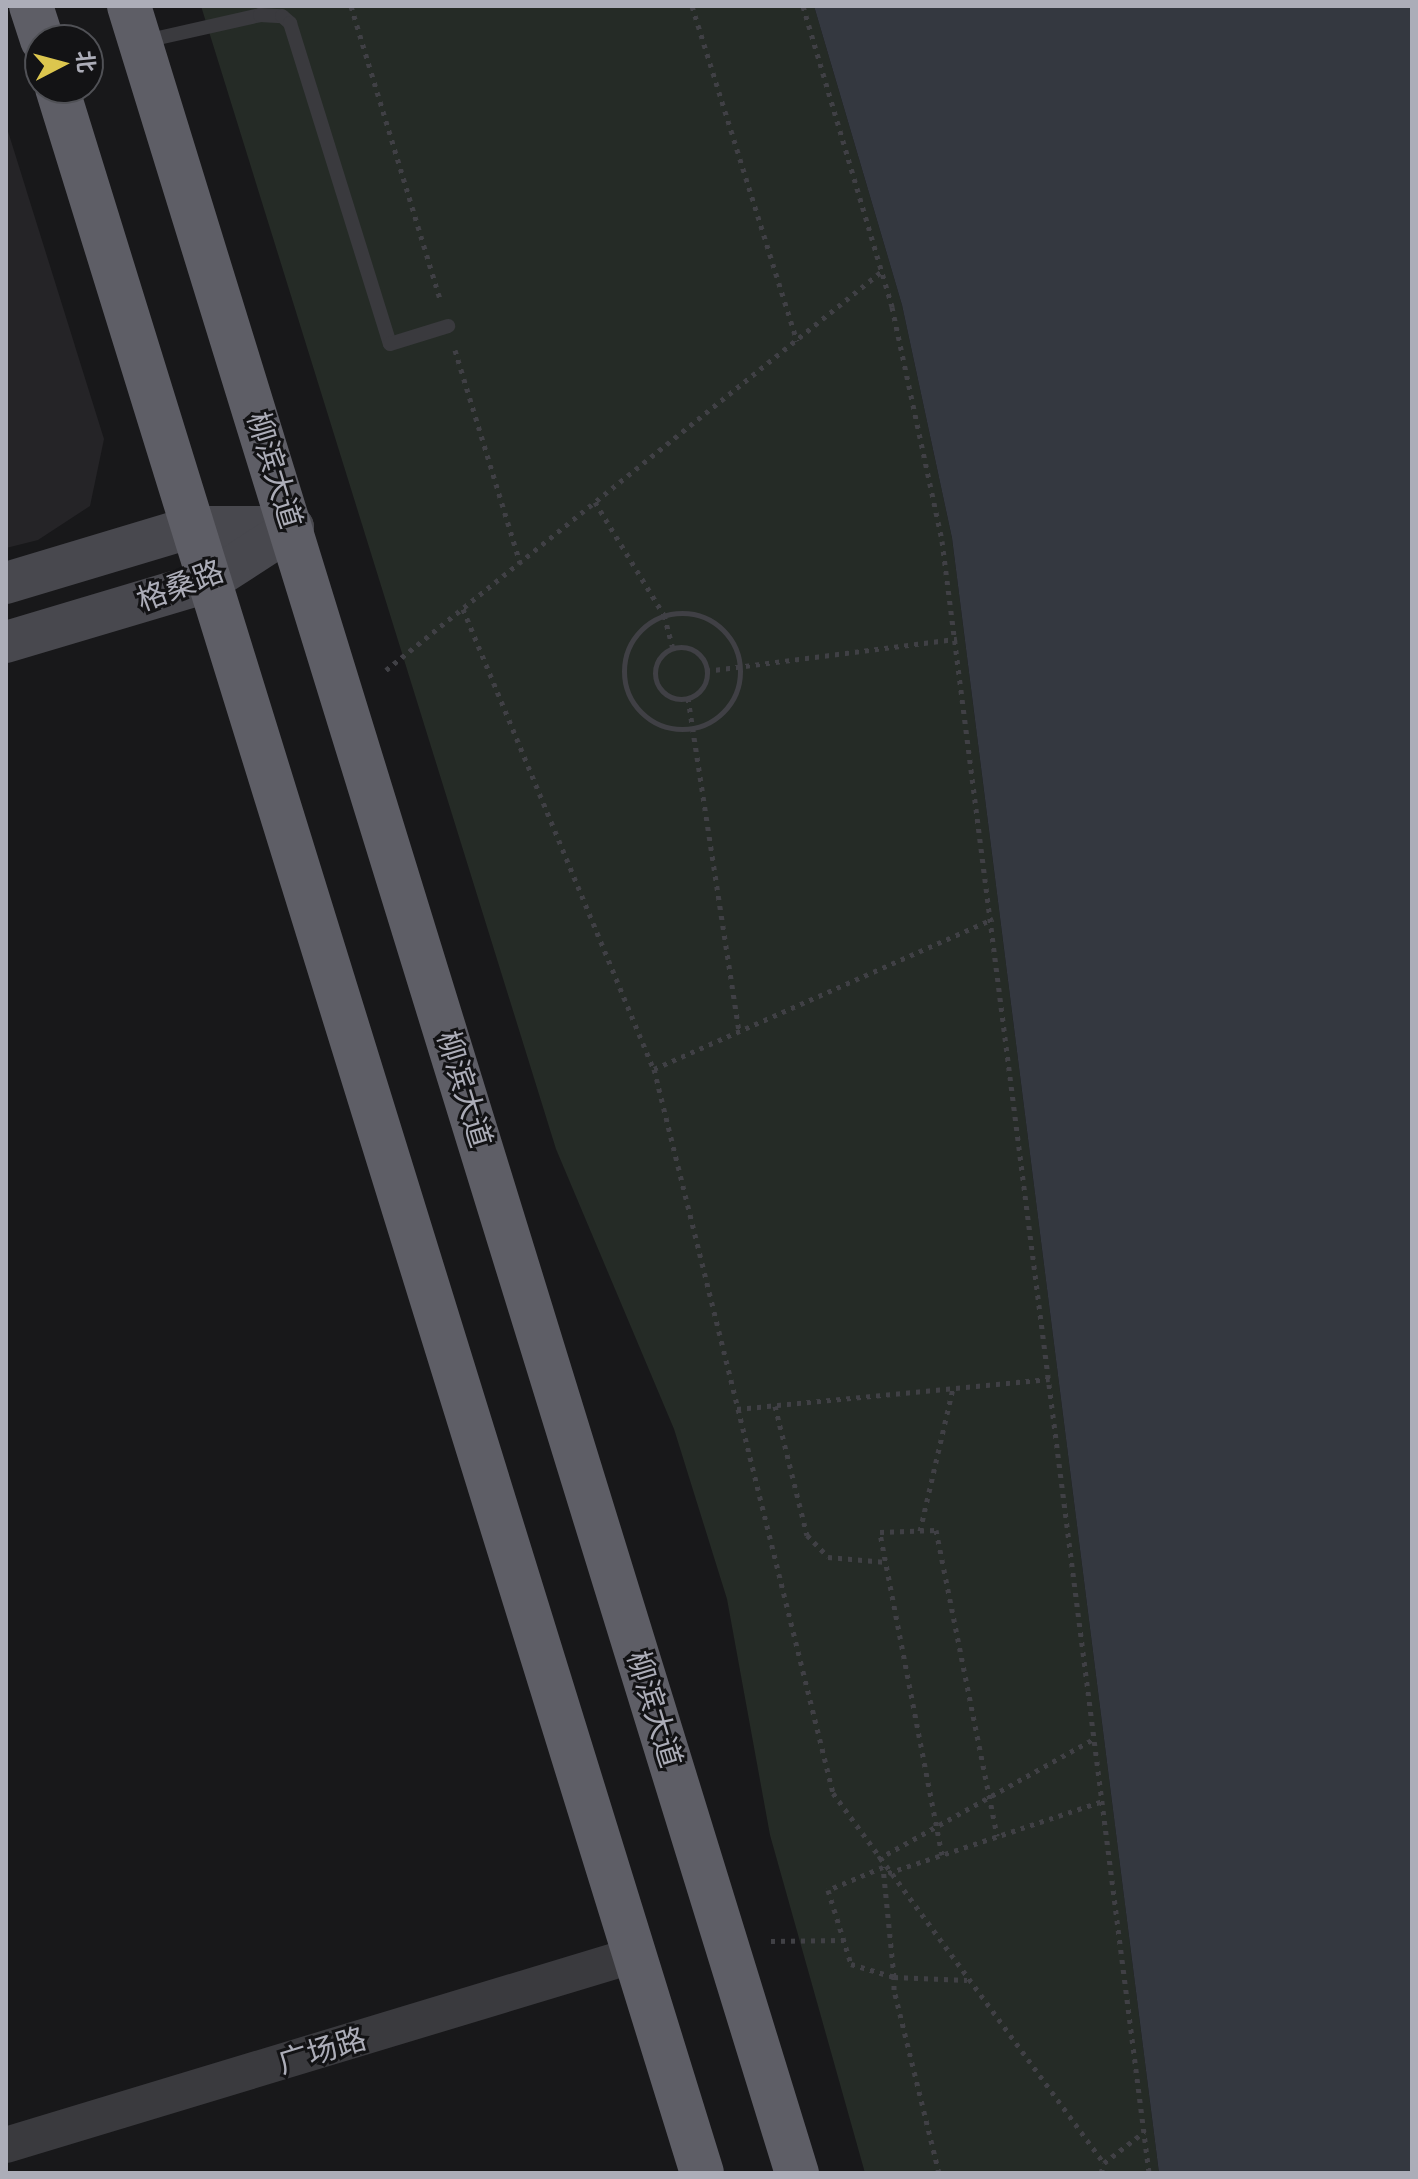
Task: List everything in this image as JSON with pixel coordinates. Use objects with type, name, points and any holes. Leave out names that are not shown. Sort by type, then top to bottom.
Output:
[{"type":"highway","name":"柳滨大道","points":[[135,24],[293,527],[797,2173]]},
{"type":"highway","points":[[62,104],[638,1954],[702,2173]]},
{"type":"main road","name":"格桑路","points":[[6,583],[193,527],[293,527]]},
{"type":"main road","name":"格桑路","points":[[6,642],[210,581],[293,527]]},
{"type":"street","name":"广场路","points":[[6,2145],[638,1954]]},
{"type":"lane","points":[[135,24],[260,15],[282,16],[290,23],[390,344],[448,326]]},
{"type":"path","points":[[351,6],[520,563]]},
{"type":"path","points":[[692,6],[797,341]]},
{"type":"path","points":[[803,6],[882,271],[920,423],[957,639],[1149,2173]]},
{"type":"path","points":[[386,670],[882,271]]},
{"type":"path","points":[[595,502],[664,615],[673,648]]},
{"type":"path","points":[[463,609],[654,1069],[826,1777],[841,1809],[1104,2163]]},
{"type":"path","points":[[696,614],[713,621],[728,634],[741,669],[729,707],[696,728],[676,730],[641,714],[623,679],[631,642],[643,627],[664,615],[696,614]]},
{"type":"path","points":[[706,671],[741,669],[957,639]]},
{"type":"path","points":[[673,648],[693,650],[706,671],[702,688],[688,698],[664,693],[656,678],[657,662],[673,648]]},
{"type":"path","points":[[688,698],[696,728],[739,1032]]},
{"type":"path","points":[[654,1069],[993,919]]},
{"type":"path","points":[[737,1409],[1050,1379]]},
{"type":"path","points":[[920,1531],[953,1388]]},
{"type":"path","points":[[775,1406],[807,1535],[828,1557],[887,1562]]},
{"type":"path","points":[[942,1855],[880,1532],[936,1530],[997,1836]]},
{"type":"path","points":[[878,1859],[1095,1738]]},
{"type":"path","points":[[888,1873],[1103,1801]]},
{"type":"path","points":[[883,1867],[828,1890],[851,1964],[894,1977],[968,1980]]},
{"type":"path","points":[[883,1867],[894,1977],[939,2173]]},
{"type":"path","points":[[771,1941],[844,1940]]},
{"type":"path","points":[[1101,2173],[1104,2163],[1144,2132]]},
{"type":"shaded area","points":[[201,6],[814,6],[902,305],[952,538],[1159,2173],[865,2173],[770,1835],[727,1599],[674,1429],[556,1149]]},
{"type":"shaded area","points":[[814,6],[1412,6],[1412,2173],[1159,2173],[952,538],[902,305]]},
{"type":"shaded area","points":[[6,125],[104,439],[90,506],[38,540],[6,548]]}]
